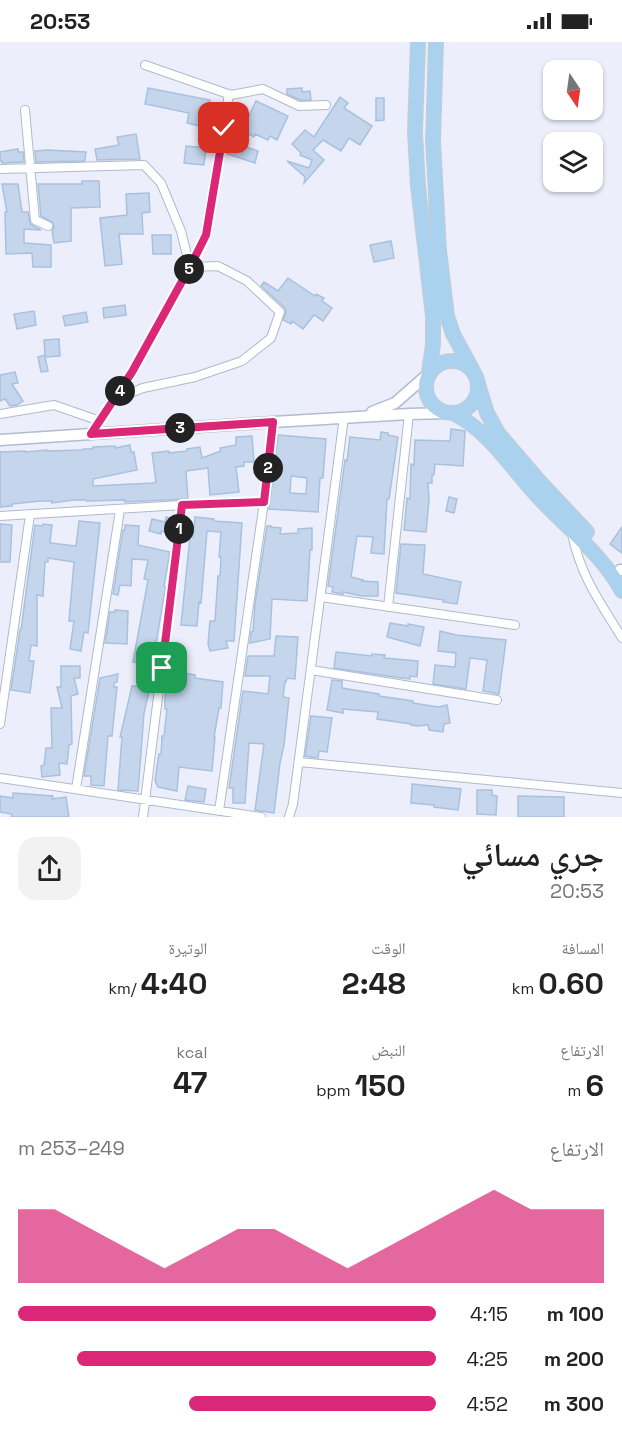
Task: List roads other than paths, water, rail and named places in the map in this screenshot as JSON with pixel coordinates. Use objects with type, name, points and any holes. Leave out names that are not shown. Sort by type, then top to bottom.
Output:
[{"type":"highway","points":[[418,42],[416,132],[418,186],[433,316],[433,345],[425,384],[426,392],[434,406],[473,424],[482,432],[536,495],[603,562],[622,591]]},
{"type":"highway","points":[[436,42],[433,141],[439,249],[447,316],[453,334],[476,376],[487,413],[498,433],[621,571]]},
{"type":"highway","points":[[428,374],[435,366],[450,360],[466,364],[472,369]]},
{"type":"highway","points":[[451,413],[460,412],[472,404],[478,391],[478,384]]},
{"type":"street","points":[[145,65],[231,95],[263,89],[299,106],[326,105]]},
{"type":"street","points":[[91,434],[132,372],[206,235],[229,94]]},
{"type":"street","points":[[25,110],[34,220],[48,226]]},
{"type":"street","points":[[0,169],[144,165],[161,183],[181,231],[190,267]]},
{"type":"street","points":[[115,399],[143,388],[195,377],[242,362],[271,338],[280,312],[247,281],[218,266],[190,267]]},
{"type":"street","points":[[358,417],[395,403],[428,374]]},
{"type":"street","points":[[0,414],[54,405],[100,421]]},
{"type":"street","points":[[0,440],[344,417],[451,413]]},
{"type":"street","points":[[388,607],[409,414]]},
{"type":"street","points":[[289,817],[299,762],[344,417]]},
{"type":"street","points":[[219,811],[264,502],[273,422]]},
{"type":"street","points":[[0,516],[264,502]]},
{"type":"street","points":[[143,817],[182,505]]},
{"type":"street","points":[[76,789],[120,510]]},
{"type":"street","points":[[0,724],[30,515]]},
{"type":"street","points":[[572,530],[576,554],[584,574],[622,638]]},
{"type":"street","points":[[321,597],[515,625]]},
{"type":"street","points":[[311,670],[497,700]]},
{"type":"street","points":[[299,762],[622,793]]},
{"type":"street","points":[[0,778],[261,817]]}]
